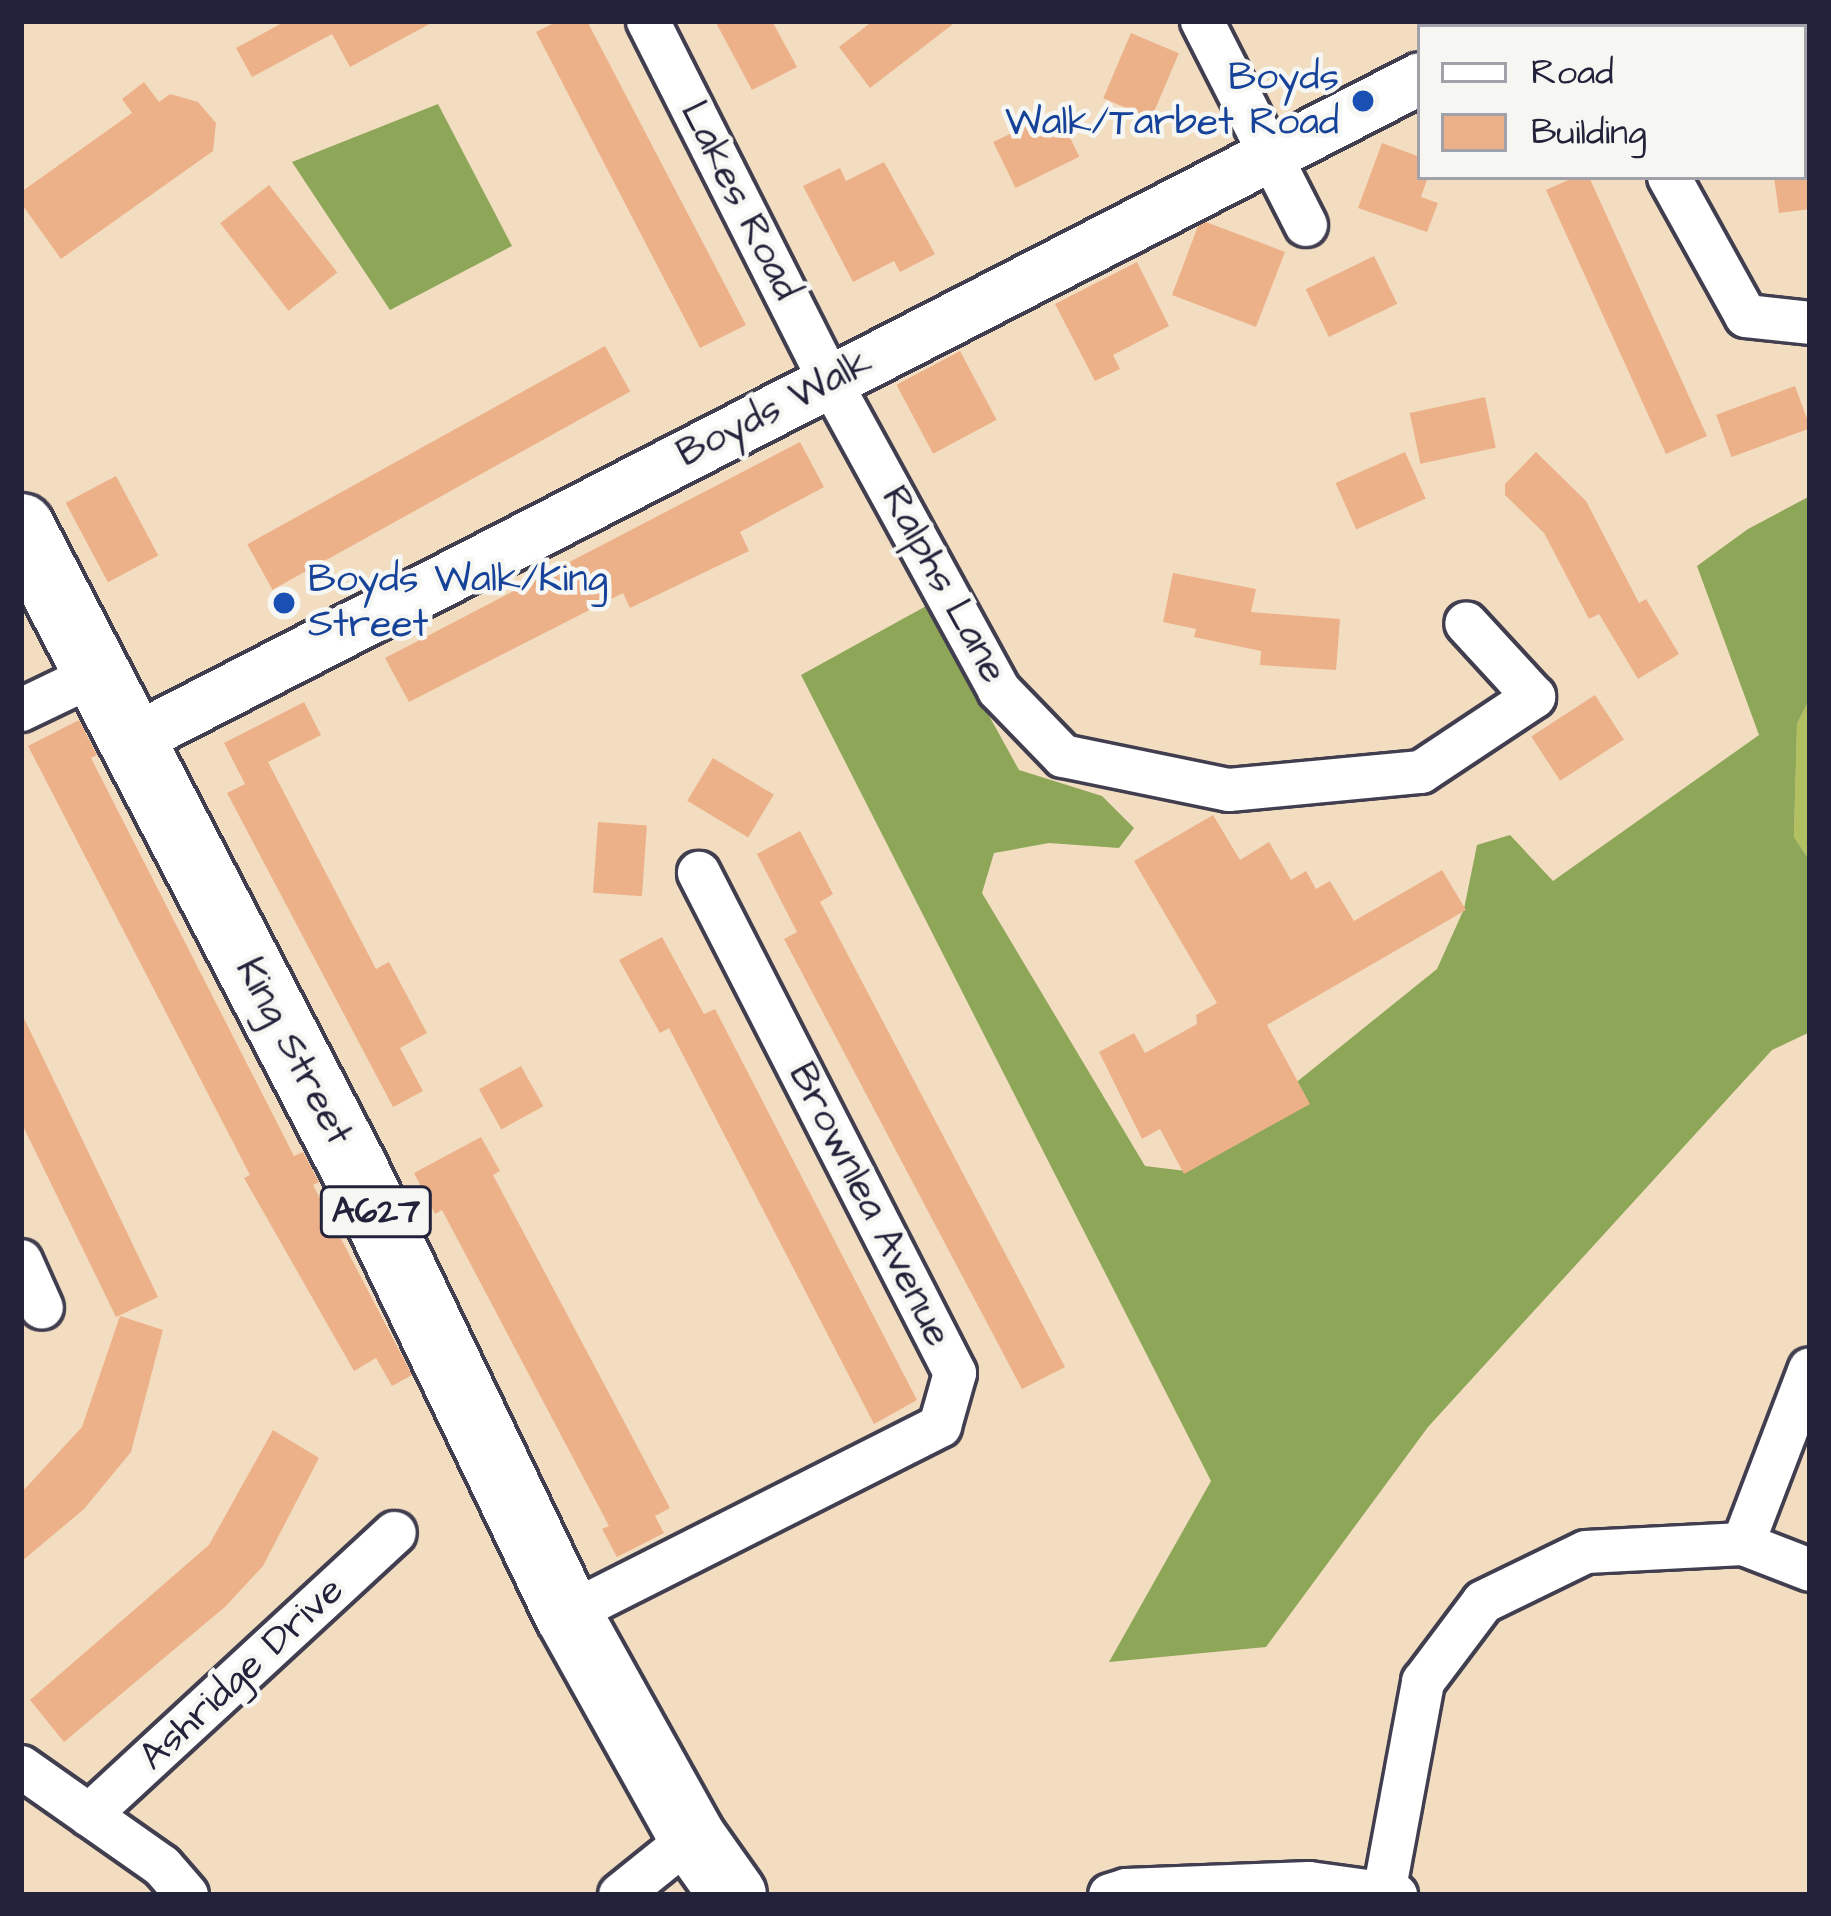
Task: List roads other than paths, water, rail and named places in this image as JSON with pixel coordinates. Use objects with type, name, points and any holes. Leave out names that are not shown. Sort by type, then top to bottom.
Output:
[{"type":"main road","name":"King Street","points":[[21,527],[355,1170],[568,1614],[692,1837],[733,1895]]},
{"type":"street","name":"Lakes Road","points":[[648,21],[830,381]]},
{"type":"street","points":[[1202,21],[1306,225]]},
{"type":"street","name":"Boyds Walk","points":[[130,741],[1417,80]]},
{"type":"street","points":[[1671,180],[1746,316],[1810,323]]},
{"type":"street","name":"Ralphs Lane","points":[[830,381],[998,690],[1064,756],[1229,790],[1420,772],[1534,697],[1466,623]]},
{"type":"street","points":[[21,710],[96,674]]},
{"type":"street","name":"Brownlea Avenue","points":[[568,1614],[940,1426],[956,1372],[699,873]]},
{"type":"street","points":[[21,1261],[43,1308]]},
{"type":"street","points":[[1743,1544],[1810,1370]]},
{"type":"street","name":"Ashridge Drive","points":[[89,1815],[395,1533]]},
{"type":"street","points":[[1110,1895],[1126,1890],[1310,1883],[1390,1894],[1423,1682],[1484,1602],[1586,1552],[1743,1544],[1810,1570]]},
{"type":"street","points":[[21,1767],[161,1866],[188,1895]]},
{"type":"street","points":[[620,1895],[692,1837]]},
{"type":"place","name":"Boyds Walk/Tarbet Road","points":[[1363,101]]},
{"type":"place","name":"Boyds Walk/King Street","points":[[284,603]]}]
